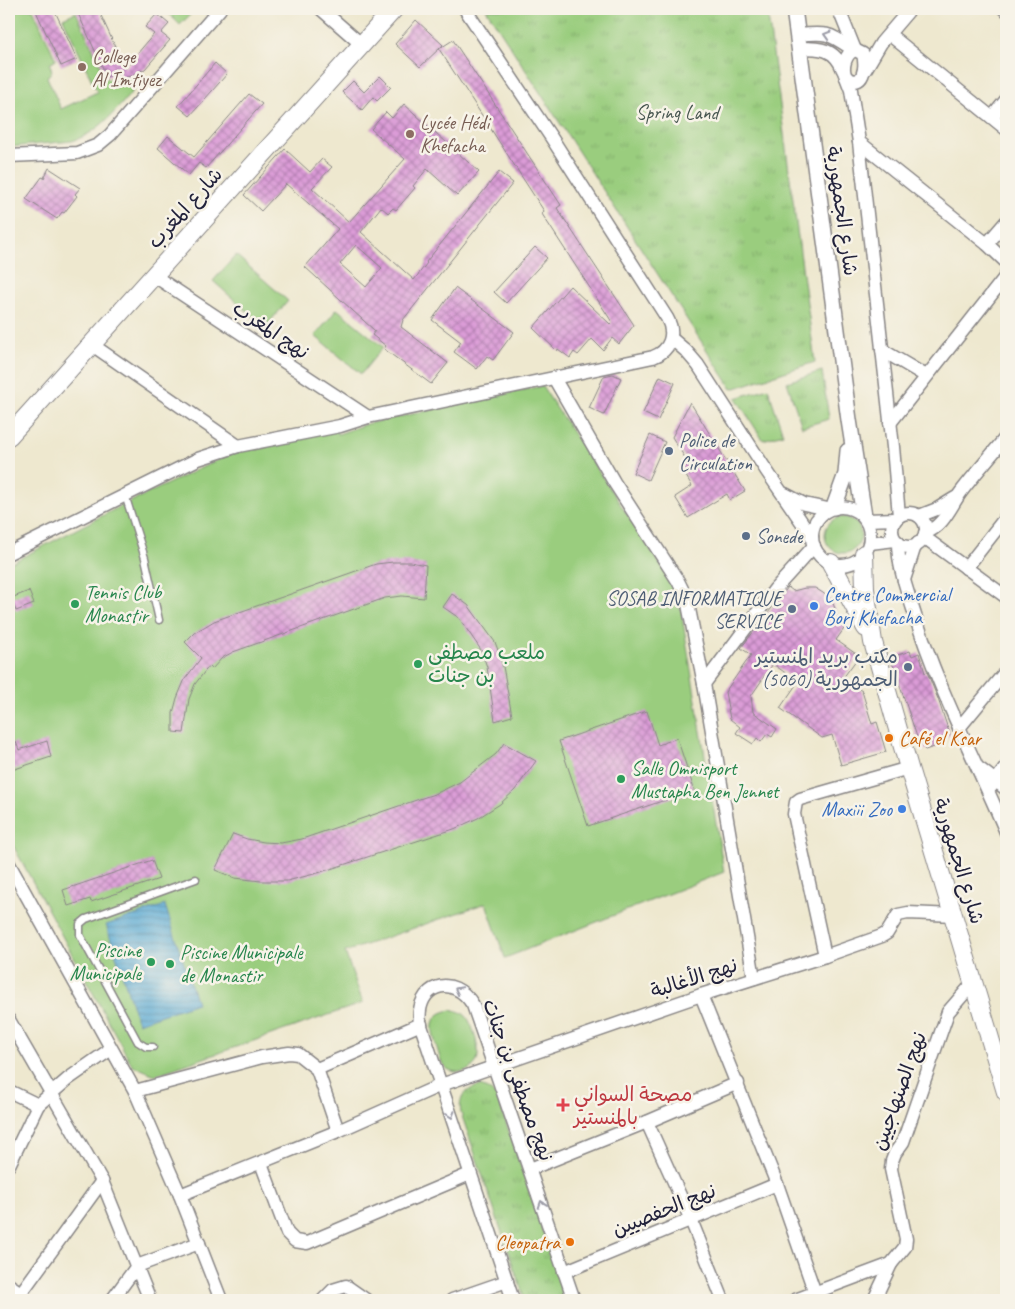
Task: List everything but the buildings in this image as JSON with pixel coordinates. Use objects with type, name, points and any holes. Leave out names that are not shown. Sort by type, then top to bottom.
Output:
[{"type":"main road","name":"شارع المغرب","points":[[9,436],[394,9]]},
{"type":"main road","name":"شارع الجمهورية","points":[[867,549],[865,589],[873,642],[1006,1092]]},
{"type":"main road","name":"شارع الجمهورية","points":[[827,561],[873,642]]},
{"type":"street","points":[[9,156],[77,153],[98,145],[110,135],[220,9]]},
{"type":"street","points":[[321,9],[361,44]]},
{"type":"street","points":[[9,553],[198,459],[238,446],[340,426],[368,417],[653,357],[664,351],[671,338],[671,326],[668,318],[551,137],[465,9]]},
{"type":"street","name":"شارع الجمهورية","points":[[794,9],[849,420],[865,518]]},
{"type":"street","points":[[840,9],[855,50]]},
{"type":"street","points":[[855,110],[863,74],[869,60],[910,9]]},
{"type":"street","points":[[798,42],[823,33],[830,34],[863,54],[863,74]]},
{"type":"street","points":[[844,73],[848,55],[855,50],[866,50],[885,38]]},
{"type":"street","points":[[885,38],[1006,129]]},
{"type":"street","points":[[798,42],[826,50],[840,62],[851,90],[859,142],[896,477],[906,516]]},
{"type":"street","points":[[844,73],[855,80],[863,74]]},
{"type":"street","points":[[992,117],[1006,100]]},
{"type":"street","points":[[859,142],[987,244],[1006,262]]},
{"type":"street","points":[[987,244],[1006,222]]},
{"type":"street","name":"نهج المغرب","points":[[153,275],[368,417]]},
{"type":"street","points":[[890,423],[1006,276]]},
{"type":"street","points":[[671,338],[698,365],[827,561]]},
{"type":"street","points":[[91,344],[238,446]]},
{"type":"street","points":[[882,350],[926,376]]},
{"type":"street","points":[[554,378],[614,482],[684,591],[704,684],[754,978]]},
{"type":"street","name":"شارع الجمهورية","points":[[831,508],[846,474],[849,420]]},
{"type":"street","points":[[867,549],[897,541],[908,546],[936,528],[945,518],[960,493],[1006,438]]},
{"type":"street","points":[[780,491],[804,504],[831,508],[850,507],[865,518],[871,535],[867,549],[858,560],[840,565],[827,561],[790,572]]},
{"type":"street","points":[[865,518],[906,516],[945,505],[960,493]]},
{"type":"street","points":[[704,684],[775,589],[813,542],[813,528],[817,520],[831,508]]},
{"type":"street","points":[[904,580],[914,549],[922,538],[925,524],[906,516]]},
{"type":"street","points":[[906,516],[892,531],[897,541],[904,580],[924,644],[959,728],[978,767],[997,787],[1006,832]]},
{"type":"street","points":[[966,568],[1006,517]]},
{"type":"street","points":[[922,538],[1006,597]]},
{"type":"street","points":[[959,728],[1006,671]]},
{"type":"street","points":[[997,787],[1006,767]]},
{"type":"street","points":[[825,956],[794,814],[796,802],[800,799],[848,784],[909,768]]},
{"type":"street","points":[[9,867],[135,1091],[180,1195],[221,1300]]},
{"type":"street","name":"نهج الأغالبة","points":[[180,1195],[338,1131],[441,1085],[701,995],[825,956],[887,933],[897,916],[901,914],[954,915]]},
{"type":"street","name":"نهج الصنهاجيين","points":[[874,1300],[891,1264],[905,1247],[906,1239],[891,1169],[892,1161],[903,1142],[949,1009],[974,982]]},
{"type":"street","name":"نهج مصطفى بن جنات","points":[[513,1300],[421,1024],[419,1012],[421,1002],[428,993],[437,988],[448,986],[458,988],[467,995],[473,1005],[574,1300]]},
{"type":"street","points":[[701,995],[738,1083],[819,1297]]},
{"type":"street","points":[[317,1069],[421,1024]]},
{"type":"street","points":[[11,1026],[52,1092],[102,1181],[150,1300]]},
{"type":"street","points":[[9,1164],[38,1105],[52,1092],[111,1049]]},
{"type":"street","points":[[135,1091],[262,1057],[289,1053],[298,1054],[317,1069],[338,1131]]},
{"type":"street","points":[[530,1169],[738,1083]]},
{"type":"street","points":[[9,1091],[38,1105]]},
{"type":"street","points":[[647,1122],[691,1220],[723,1300]]},
{"type":"street","points":[[261,1163],[287,1234],[295,1241],[307,1243],[470,1174]]},
{"type":"street","points":[[9,1285],[18,1297],[102,1181]]},
{"type":"street","name":"نهج الحفصيين","points":[[564,1272],[777,1184]]},
{"type":"street","points":[[112,1300],[137,1266],[199,1243]]},
{"type":"street","points":[[799,1299],[819,1297],[891,1264]]},
{"type":"street","points":[[452,1300],[507,1281]]},
{"type":"street","points":[[323,1300],[340,1286],[346,1286],[366,1300]]},
{"type":"lane","points":[[125,495],[145,558],[159,620]]},
{"type":"lane","points":[[153,1047],[146,1047],[138,1042],[80,935],[80,924],[86,919],[196,879]]},
{"type":"green space","points":[[9,9],[33,9],[56,60],[50,64],[52,71],[47,77],[61,109],[97,92],[63,18],[76,12],[107,80],[117,76],[121,82],[141,72],[144,78],[112,115],[83,137],[72,141],[9,147]]},
{"type":"green space","points":[[164,9],[196,9],[180,25]]},
{"type":"green space","name":"Spring Land","points":[[486,9],[767,9],[815,362],[732,389]]},
{"type":"green space","points":[[236,255],[288,301],[265,327],[213,281]]},
{"type":"green space","points":[[337,309],[383,347],[361,374],[315,336]]},
{"type":"green space","points":[[822,371],[829,419],[802,427],[787,382]]},
{"type":"green space","name":"ملعب مصطفى بن جنات","points":[[542,386],[678,591],[724,872],[505,958],[486,903],[345,952],[363,1003],[155,1075],[132,1065],[9,838],[9,564],[119,507],[245,447],[335,426],[338,434],[366,424]]},
{"type":"green space","points":[[768,388],[783,434],[763,440],[736,398]]},
{"type":"green space","points":[[843,517],[850,518],[856,522],[860,528],[860,542],[856,548],[850,552],[843,553],[836,552],[830,548],[826,542],[825,535],[826,528],[830,522],[836,518]]},
{"type":"green space","points":[[452,1010],[466,1016],[477,1044],[477,1061],[471,1068],[462,1072],[452,1071],[444,1066],[433,1034],[435,1018],[444,1012]]},
{"type":"green space","points":[[480,1086],[486,1088],[498,1099],[566,1300],[525,1300],[461,1113],[460,1108],[464,1095],[470,1089]]},
{"type":"water","name":"Piscine Municipale","points":[[165,905],[197,1003],[138,1023],[106,925]]},
{"type":"place","name":"College Al Imtiyez","points":[[82,67]]},
{"type":"place","name":"Lycée Hédi Khefacha","points":[[410,134]]},
{"type":"place","name":"Police de Circulation","points":[[669,451]]},
{"type":"place","name":"Sonede","points":[[746,536]]},
{"type":"place","name":"Tennis Club Monastir","points":[[75,604]]},
{"type":"place","name":"Centre Commercial Borj Khefacha","points":[[814,606]]},
{"type":"place","name":"SOSAB INFORMATIQUE SERVICE","points":[[792,609]]},
{"type":"place","name":"ملعب مصطفى بن جنات","points":[[418,664]]},
{"type":"place","name":"مكتب بريد المنستير الجمهورية (5060)","points":[[908,667]]},
{"type":"place","name":"Café el Ksar","points":[[889,738]]},
{"type":"place","name":"Salle Omnisport Mustapha Ben Jennet","points":[[621,779]]},
{"type":"place","name":"Maxiii Zoo","points":[[902,809]]},
{"type":"place","name":"Piscine Municipale","points":[[151,962]]},
{"type":"place","name":"Piscine Municipale de Monastir","points":[[170,964]]},
{"type":"place","name":"مصحة السواني بالمنستير","points":[[563,1105]]},
{"type":"place","name":"Cleopatra","points":[[570,1242]]}]
